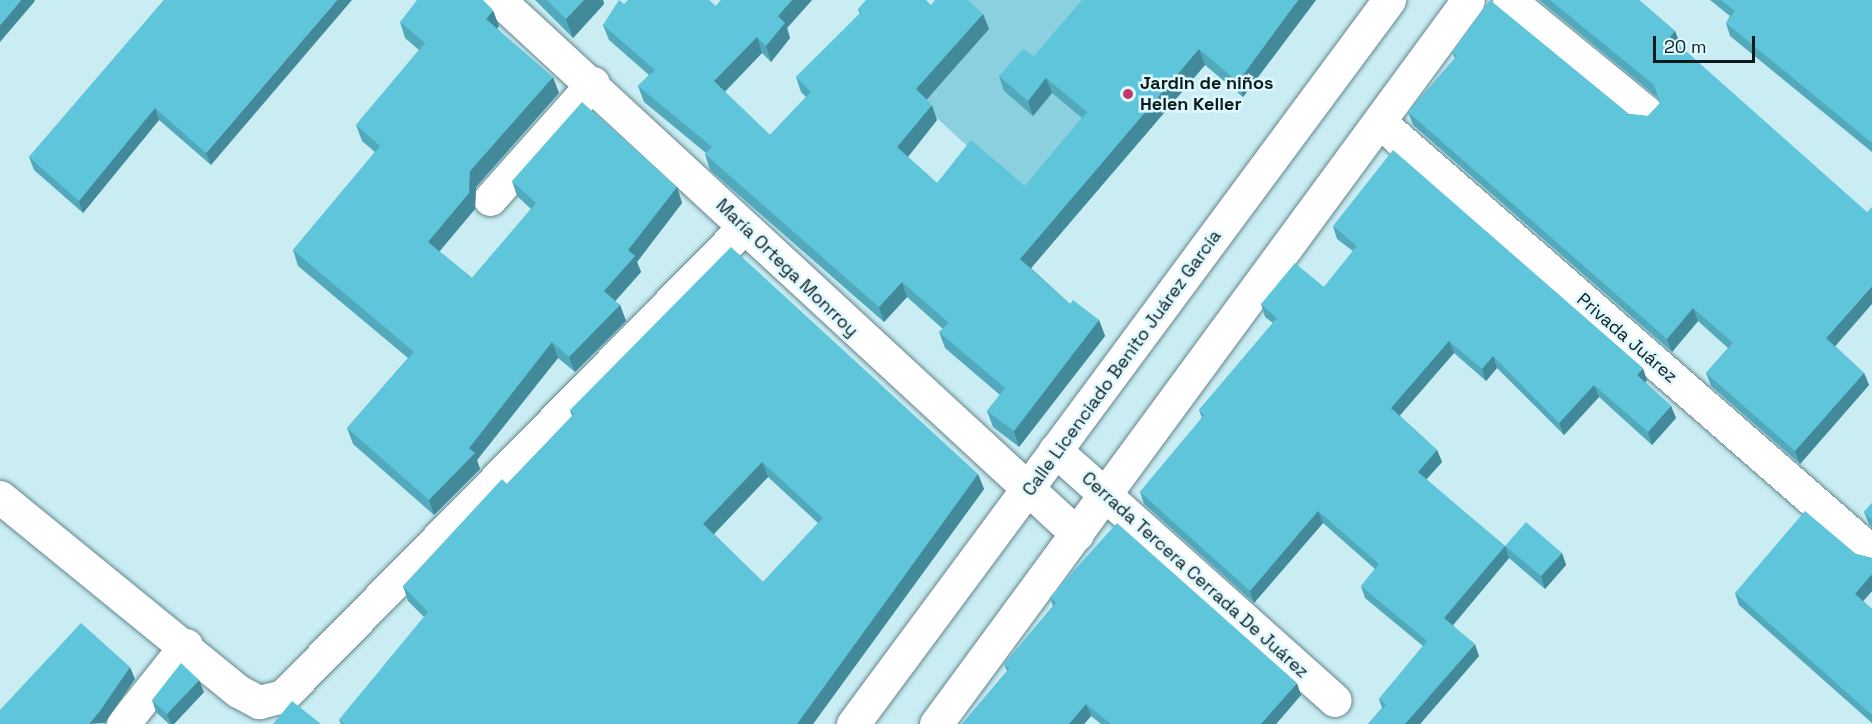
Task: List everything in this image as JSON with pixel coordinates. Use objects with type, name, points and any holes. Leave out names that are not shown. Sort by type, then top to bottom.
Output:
[{"type":"street","name":"María Ortega Monrroy","points":[[499,0],[593,83],[744,227],[1077,534]]},
{"type":"street","name":"Calle Licenciado Benito Juárez García","points":[[853,724],[1029,490],[1055,450],[1389,0]]},
{"type":"street","points":[[936,724],[1382,124],[1468,0]]},
{"type":"street","points":[[1509,0],[1646,112]]},
{"type":"street","points":[[490,199],[593,83]]},
{"type":"street","name":"Privada Juárez","points":[[1382,124],[1872,552]]},
{"type":"street","points":[[0,497],[186,645],[238,691],[259,702],[283,696],[744,227]]},
{"type":"street","name":"Cerrada Tercera Cerrada De Juárez","points":[[1055,450],[1335,700]]},
{"type":"street","points":[[123,724],[186,645]]},
{"type":"shaded area","points":[[947,0],[1139,0],[1057,87],[1093,127],[1014,223],[977,155],[888,73],[938,87],[966,55],[927,21]]},
{"type":"building","points":[[0,0],[21,0],[0,25]]},
{"type":"building","points":[[164,0],[337,0],[206,153],[155,108],[79,201],[29,157]]},
{"type":"building","points":[[417,0],[483,0],[493,10],[486,19],[553,77],[470,171],[469,193],[428,242],[472,278],[536,203],[512,181],[582,102],[677,187],[628,250],[635,256],[604,291],[620,305],[569,357],[552,342],[469,448],[475,453],[429,500],[347,428],[414,352],[293,250],[380,146],[356,125],[425,43],[400,22]]},
{"type":"building","points":[[547,0],[584,0],[566,19]]},
{"type":"building","points":[[619,0],[624,4],[628,0],[709,0],[716,6],[721,0],[792,0],[778,16],[785,23],[766,46],[757,37],[714,81],[770,135],[811,92],[796,77],[861,12],[858,9],[866,0],[926,0],[931,5],[935,0],[968,0],[983,14],[916,89],[932,105],[897,147],[937,183],[971,140],[1025,186],[1087,112],[1046,78],[1028,101],[999,76],[1023,49],[1034,56],[1082,0],[1298,0],[1238,82],[1199,49],[1020,259],[1070,304],[1073,300],[1099,320],[1014,431],[987,411],[1005,388],[939,332],[949,323],[902,282],[879,307],[705,154],[712,147],[638,86],[655,70],[603,25]]},
{"type":"building","points":[[1490,0],[1629,114],[1648,116],[1660,103],[1654,85],[1550,0],[1639,0],[1675,31],[1670,37],[1867,212],[1872,207],[1872,286],[1826,338],[1864,373],[1795,451],[1706,373],[1733,343],[1693,308],[1667,339],[1408,112],[1457,56],[1452,52]]},
{"type":"building","points":[[1721,0],[1872,0],[1872,143],[1726,23],[1735,11]]},
{"type":"building","points":[[1393,150],[1643,368],[1637,375],[1671,406],[1648,432],[1594,385],[1559,423],[1493,356],[1482,369],[1449,341],[1391,408],[1437,450],[1418,472],[1505,546],[1444,618],[1475,644],[1405,724],[1368,724],[1386,705],[1379,699],[1427,641],[1361,586],[1379,564],[1318,511],[1250,591],[1140,492],[1204,415],[1199,410],[1277,318],[1261,304],[1295,263],[1324,287],[1357,246],[1333,226]]},
{"type":"building","points":[[731,247],[978,474],[797,724],[345,724],[339,720],[428,612],[403,586],[502,479],[507,484],[574,414],[570,410]],"holes":[[[762,462],[823,518],[763,582],[703,524]]]},
{"type":"building","points":[[1872,503],[1872,520],[1864,512]]},
{"type":"building","points":[[1805,511],[1856,554],[1872,558],[1872,574],[1855,594],[1872,609],[1872,715],[1735,593]]},
{"type":"building","points":[[1526,522],[1562,553],[1541,576],[1505,546]]},
{"type":"building","points":[[1117,523],[1297,683],[1261,724],[1111,724],[1086,704],[1069,724],[962,724],[1009,669],[1004,664],[1056,603],[1050,597]]},
{"type":"building","points":[[81,623],[130,667],[100,711],[89,724],[0,724],[0,710]]},
{"type":"building","points":[[181,663],[199,680],[167,714],[152,700]]},
{"type":"building","points":[[292,701],[321,724],[273,724]]},
{"type":"place","name":"Jardin de niños Helen Keller","points":[[1128,94]]}]
